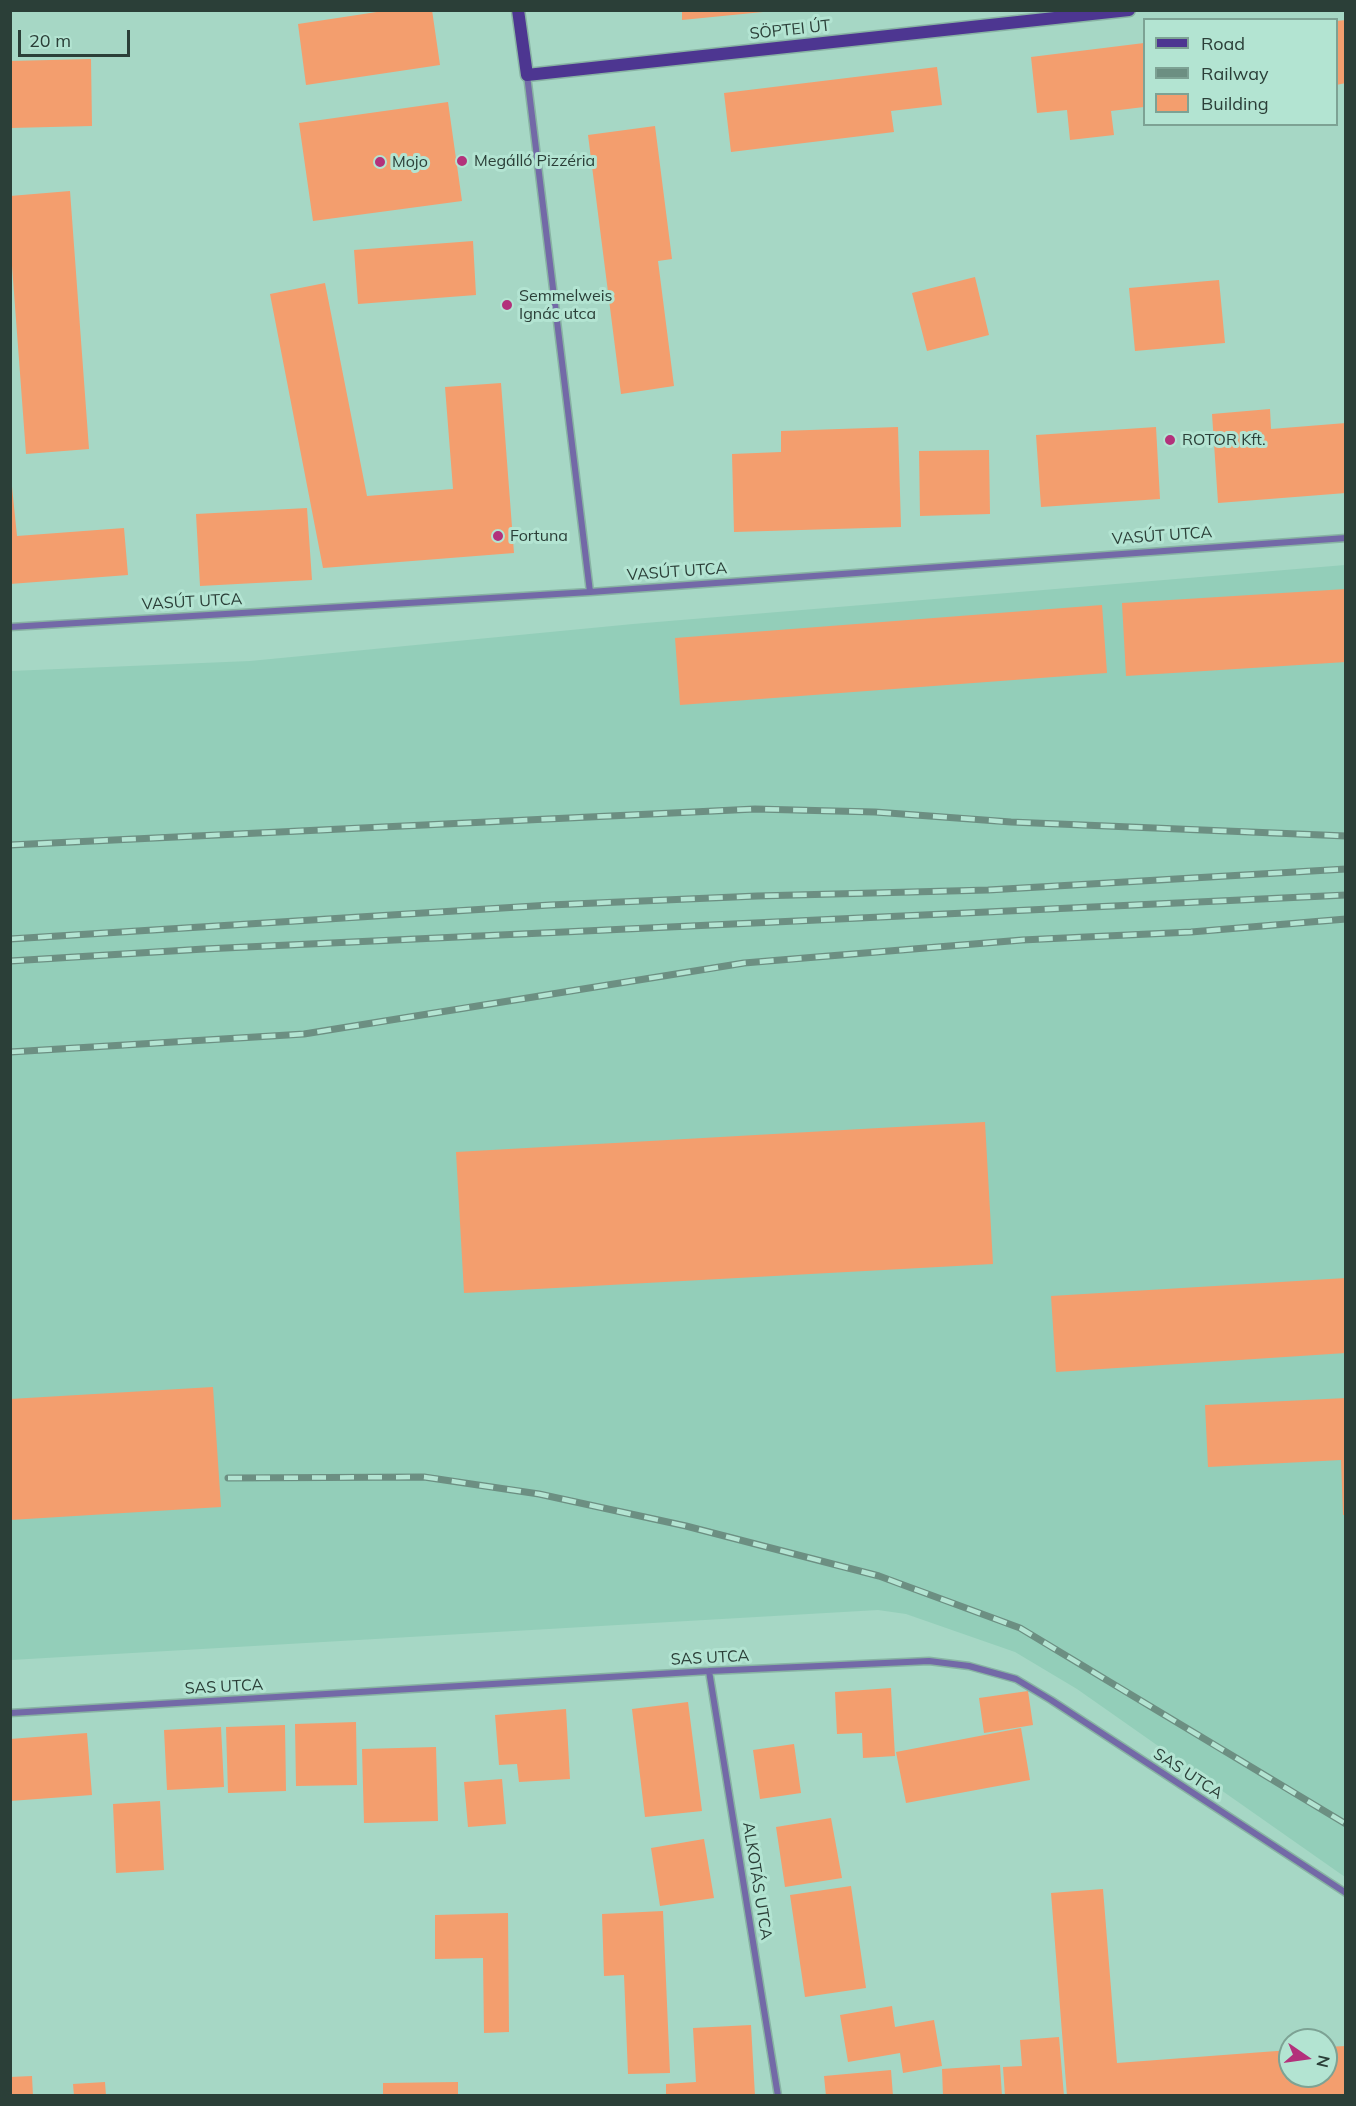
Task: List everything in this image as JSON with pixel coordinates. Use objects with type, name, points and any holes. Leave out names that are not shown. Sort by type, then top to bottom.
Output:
[{"type":"street","points":[[518,10],[590,592]]},
{"type":"street","name":"SÖPTEI ÚT","points":[[527,75],[1129,10]]},
{"type":"street","name":"VASÚT UTCA","points":[[10,627],[590,592],[1346,538]]},
{"type":"street","name":"SAS UTCA","points":[[10,1713],[709,1671],[929,1661],[969,1666],[1016,1679],[1346,1893]]},
{"type":"street","name":"ALKOTÁS UTCA","points":[[709,1671],[778,2096]]},
{"type":"shaded area","points":[[1345,565],[1345,1877],[1077,1689],[1015,1652],[906,1614],[878,1610],[11,1660],[11,671],[250,661],[633,624]]},
{"type":"building","points":[[390,10],[432,10],[440,65],[306,85],[298,24]]},
{"type":"building","points":[[682,10],[763,10],[763,12],[682,20]]},
{"type":"building","points":[[1346,20],[1346,83],[1338,85],[1338,21]]},
{"type":"building","points":[[1143,43],[1143,107],[1111,111],[1114,135],[1070,140],[1067,110],[1037,113],[1031,57]]},
{"type":"building","points":[[91,59],[92,126],[10,128],[10,61]]},
{"type":"building","points":[[937,67],[942,105],[891,111],[894,132],[731,152],[724,93]]},
{"type":"building","name":"Mojo","points":[[448,102],[462,201],[313,221],[299,123]]},
{"type":"building","points":[[655,126],[672,259],[658,261],[674,386],[621,394],[588,135]]},
{"type":"building","points":[[70,191],[89,449],[26,454],[10,239],[10,196]]},
{"type":"building","points":[[473,241],[476,295],[358,304],[354,250]]},
{"type":"building","points":[[975,277],[989,335],[927,351],[912,293]]},
{"type":"building","points":[[1219,280],[1225,343],[1135,351],[1129,288]]},
{"type":"building","points":[[325,283],[367,496],[453,489],[445,387],[501,383],[514,553],[323,568],[270,294]]},
{"type":"building","points":[[1270,409],[1271,429],[1346,423],[1346,493],[1218,503],[1212,414]]},
{"type":"building","points":[[898,427],[901,527],[734,532],[732,454],[781,452],[781,431]]},
{"type":"building","points":[[1156,427],[1160,499],[1041,507],[1036,435]]},
{"type":"building","points":[[989,450],[990,514],[920,516],[919,451]]},
{"type":"building","points":[[10,467],[17,536],[124,528],[128,575],[10,584]]},
{"type":"building","points":[[307,508],[312,580],[200,586],[196,514]]},
{"type":"building","points":[[1346,589],[1346,662],[1126,676],[1122,603]]},
{"type":"building","points":[[1102,605],[1107,673],[680,705],[675,638]]},
{"type":"building","points":[[985,1122],[993,1264],[464,1293],[456,1152]]},
{"type":"building","points":[[1346,1278],[1346,1353],[1056,1372],[1051,1296]]},
{"type":"building","points":[[213,1387],[221,1507],[10,1520],[10,1399]]},
{"type":"building","points":[[1346,1398],[1346,1515],[1343,1515],[1341,1460],[1208,1467],[1205,1405]]},
{"type":"building","points":[[891,1688],[895,1756],[863,1758],[862,1733],[837,1734],[835,1692]]},
{"type":"building","points":[[1028,1691],[1033,1725],[984,1733],[979,1698]]},
{"type":"building","points":[[688,1702],[702,1811],[645,1817],[632,1709]]},
{"type":"building","points":[[566,1709],[570,1779],[519,1782],[517,1764],[499,1765],[495,1715]]},
{"type":"building","points":[[356,1722],[357,1785],[296,1786],[295,1724]]},
{"type":"building","points":[[285,1725],[286,1791],[228,1793],[226,1727]]},
{"type":"building","points":[[221,1727],[224,1787],[167,1790],[164,1730]]},
{"type":"building","points":[[1021,1728],[1030,1780],[906,1803],[896,1752]]},
{"type":"building","points":[[87,1733],[92,1795],[10,1801],[10,1739]]},
{"type":"building","points":[[794,1744],[801,1793],[760,1799],[753,1750]]},
{"type":"building","points":[[436,1747],[438,1821],[364,1823],[362,1749]]},
{"type":"building","points":[[502,1779],[506,1824],[468,1827],[464,1782]]},
{"type":"building","points":[[160,1801],[164,1870],[116,1873],[113,1804]]},
{"type":"building","points":[[831,1818],[842,1878],[785,1887],[776,1827]]},
{"type":"building","points":[[704,1839],[714,1898],[660,1906],[651,1848]]},
{"type":"building","points":[[851,1886],[866,1988],[805,1997],[790,1895]]},
{"type":"building","points":[[1103,1889],[1117,2063],[1278,2051],[1278,2088],[1338,2088],[1338,2046],[1346,2046],[1346,2096],[1067,2096],[1051,1893]]},
{"type":"building","points":[[663,1911],[670,2073],[628,2074],[624,1975],[604,1976],[602,1914]]},
{"type":"building","points":[[508,1913],[509,2032],[484,2033],[483,1958],[435,1959],[435,1915]]},
{"type":"building","points":[[892,2006],[895,2027],[934,2020],[942,2066],[903,2073],[900,2053],[848,2062],[840,2015]]},
{"type":"building","points":[[751,2025],[755,2096],[666,2096],[666,2084],[696,2082],[693,2028]]},
{"type":"building","points":[[1059,2037],[1064,2096],[1005,2096],[1003,2067],[1022,2066],[1020,2040]]},
{"type":"building","points":[[1000,2065],[1002,2096],[943,2096],[942,2069]]},
{"type":"building","points":[[891,2070],[893,2096],[826,2096],[824,2076]]},
{"type":"building","points":[[32,2076],[33,2096],[10,2096],[10,2077]]},
{"type":"building","points":[[105,2082],[106,2096],[74,2096],[73,2084]]},
{"type":"building","points":[[458,2082],[458,2096],[383,2096],[383,2083]]},
{"type":"railway","points":[[10,845],[755,809],[875,812],[1011,822],[1346,836]]},
{"type":"railway","points":[[10,939],[550,905],[757,896],[988,890],[1346,869]]},
{"type":"railway","points":[[10,961],[204,949],[1346,895]]},
{"type":"railway","points":[[10,1052],[304,1034],[744,963],[1022,940],[1191,932],[1346,919]]},
{"type":"railway","points":[[228,1478],[424,1477],[539,1494],[686,1526],[879,1576],[1020,1628],[1346,1824]]},
{"type":"place","name":"Megálló Pizzéria","points":[[462,161]]},
{"type":"place","name":"Mojo","points":[[380,162]]},
{"type":"place","name":"Semmelweis Ignác utca","points":[[507,305]]},
{"type":"place","name":"ROTOR Kft.","points":[[1170,440]]},
{"type":"place","name":"Fortuna","points":[[498,536]]}]
